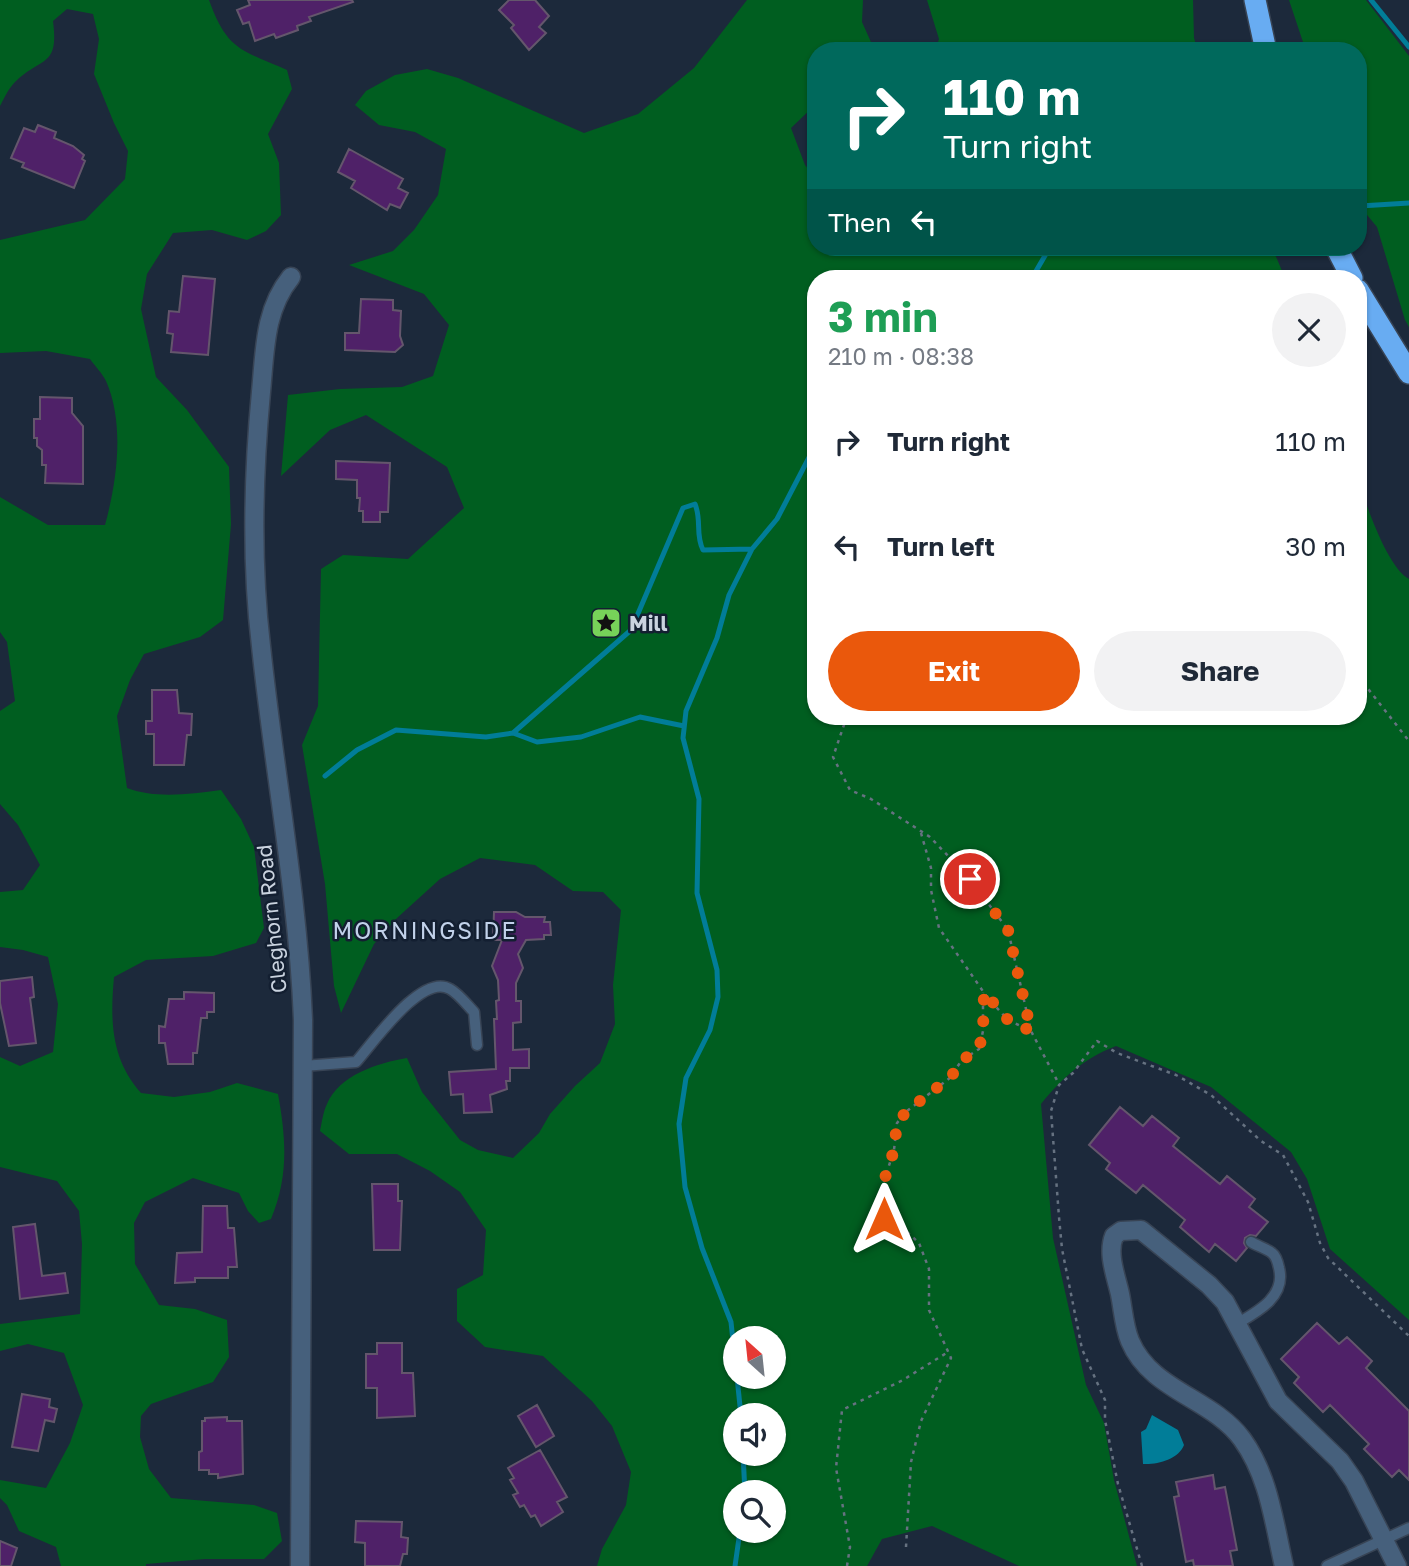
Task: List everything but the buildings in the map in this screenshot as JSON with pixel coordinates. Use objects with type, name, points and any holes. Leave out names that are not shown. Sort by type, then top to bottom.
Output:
[{"type":"highway","points":[[1255,0],[1264,42]]},
{"type":"highway","points":[[1367,305],[1409,373]]},
{"type":"street","name":"Cleghorn Road","points":[[292,277],[280,291],[267,328],[257,440],[255,534],[261,645],[300,944],[303,1066],[300,1566]]},
{"type":"street","points":[[1284,1566],[1265,1484],[1254,1457],[1241,1437],[1208,1409],[1170,1387],[1151,1371],[1129,1340],[1111,1254],[1114,1236],[1121,1231],[1141,1230],[1209,1285],[1238,1323],[1278,1401],[1340,1461],[1354,1481],[1397,1566]]},
{"type":"lane","points":[[303,1066],[356,1062],[418,993],[432,986],[449,988],[474,1012],[477,1045]]},
{"type":"lane","points":[[1238,1323],[1262,1309],[1279,1286],[1280,1272],[1272,1253],[1251,1242]]},
{"type":"lane","points":[[1327,1566],[1409,1528]]},
{"type":"path","points":[[1367,687],[1409,741]]},
{"type":"path","points":[[844,725],[833,757],[850,790],[872,799],[930,837],[970,879],[1008,930],[1031,1031],[1059,1085]]},
{"type":"path","points":[[921,832],[931,868],[931,890],[939,928],[984,992],[1008,1020],[1031,1031]]},
{"type":"path","points":[[906,1547],[911,1462],[921,1421],[951,1359],[929,1310],[929,1269],[919,1243],[884,1219],[884,1181],[894,1150],[897,1123],[907,1111],[951,1077],[961,1061],[979,1049],[983,1031],[984,992]]},
{"type":"path","points":[[848,1566],[850,1547],[836,1468],[842,1410],[902,1380],[948,1352]]},
{"type":"green space","points":[[0,0],[209,0],[229,39],[247,52],[287,70],[292,89],[268,134],[279,163],[281,215],[266,231],[247,240],[212,230],[173,233],[147,274],[141,309],[156,377],[187,410],[229,467],[231,524],[223,620],[200,637],[144,654],[130,680],[117,716],[127,788],[161,795],[221,790],[241,819],[254,847],[264,928],[256,943],[213,956],[146,960],[114,977],[112,1009],[118,1053],[131,1080],[141,1093],[174,1097],[210,1092],[237,1083],[278,1094],[284,1157],[281,1188],[271,1219],[259,1223],[248,1211],[239,1193],[193,1178],[145,1202],[134,1223],[135,1264],[159,1305],[195,1309],[227,1320],[229,1357],[213,1382],[151,1404],[141,1416],[140,1437],[149,1469],[171,1498],[254,1505],[277,1513],[282,1541],[264,1559],[205,1559],[146,1566],[61,1566],[56,1547],[19,1531],[7,1505],[0,1498],[0,1480],[46,1488],[70,1443],[83,1405],[64,1353],[28,1344],[0,1351],[0,1324],[80,1314],[82,1244],[79,1211],[57,1181],[0,1167],[0,1057],[20,1066],[53,1052],[58,1004],[48,957],[0,947],[0,892],[23,890],[40,865],[18,825],[0,804],[0,711],[15,701],[7,642],[0,632],[0,497],[48,525],[105,525],[116,471],[117,434],[116,415],[106,381],[90,359],[46,351],[0,353],[0,240],[85,220],[125,179],[128,151],[94,74],[99,39],[93,14],[67,9],[53,21],[51,54],[15,82],[0,106]]},
{"type":"green space","points":[[747,0],[863,0],[862,22],[871,42],[807,42],[807,113],[791,128],[807,167],[807,256],[1276,256],[1282,270],[807,270],[807,725],[1367,725],[1367,505],[1385,549],[1409,579],[1409,1320],[1330,1249],[1307,1179],[1291,1152],[1211,1087],[1116,1046],[1074,1070],[1041,1104],[1053,1238],[1086,1385],[1104,1423],[1114,1480],[1137,1566],[1019,1566],[932,1526],[882,1539],[867,1566],[597,1566],[602,1549],[626,1505],[631,1472],[612,1426],[592,1401],[543,1356],[485,1347],[457,1321],[457,1289],[483,1275],[486,1230],[460,1192],[430,1171],[397,1154],[349,1154],[320,1131],[327,1104],[340,1085],[372,1067],[407,1058],[422,1092],[460,1140],[478,1150],[513,1158],[539,1133],[550,1114],[575,1086],[600,1063],[615,1024],[613,985],[621,910],[603,892],[573,891],[535,865],[480,858],[440,879],[397,918],[374,944],[341,1013],[334,986],[325,884],[302,745],[318,706],[321,569],[343,555],[408,559],[464,508],[447,467],[366,415],[330,430],[281,476],[288,395],[340,389],[402,387],[433,376],[449,325],[424,294],[349,265],[393,251],[414,230],[438,195],[446,149],[415,132],[379,125],[355,105],[366,91],[395,75],[427,69],[458,78],[584,133],[638,114],[694,68]]},
{"type":"green space","points":[[927,0],[1193,0],[1195,42],[938,42]]},
{"type":"green space","points":[[1289,0],[1366,0],[1409,56],[1409,327],[1377,227],[1367,215],[1367,42],[1303,42]]},
{"type":"water","points":[[1152,1415],[1178,1430],[1184,1445],[1177,1454],[1167,1460],[1143,1464],[1141,1432],[1146,1429]]},
{"type":"waterway","points":[[1371,0],[1409,47]]},
{"type":"waterway","points":[[1367,206],[1409,203]]},
{"type":"waterway","points":[[1037,270],[1045,256]]},
{"type":"waterway","points":[[731,1326],[702,1248],[685,1187],[679,1124],[686,1078],[710,1030],[718,997],[717,970],[697,893],[699,799],[683,738],[686,711],[717,638],[729,595],[752,549],[777,519],[807,461]]},
{"type":"waterway","points":[[513,733],[631,630],[683,508],[695,504],[703,550],[752,549]]},
{"type":"waterway","points":[[325,776],[357,750],[396,730],[486,737],[513,733],[537,742],[581,737],[640,717],[684,726]]},
{"type":"waterway","points":[[738,1390],[740,1403]]},
{"type":"waterway","points":[[744,1466],[744,1480]]},
{"type":"waterway","points":[[735,1566],[738,1543]]},
{"type":"place","name":"Mill","points":[[606,623]]},
{"type":"district","name":"MORNINGSIDE","points":[[425,930]]},
{"type":"route","points":[[884,1219],[884,1181],[894,1150],[897,1123],[907,1111],[951,1077],[961,1061],[979,1049],[983,1031],[984,992],[1008,1020],[1031,1031],[1008,930],[970,879]]}]
